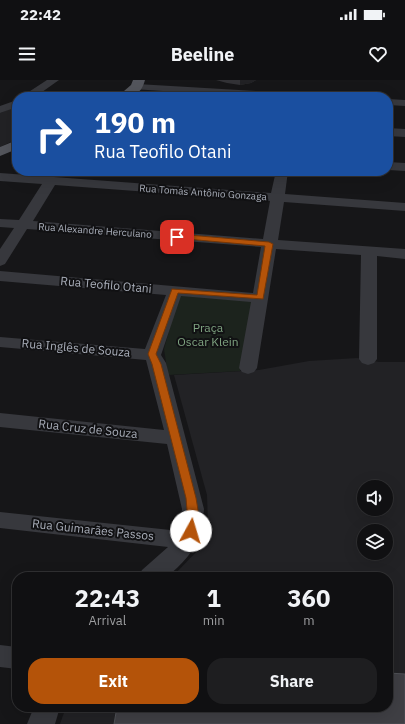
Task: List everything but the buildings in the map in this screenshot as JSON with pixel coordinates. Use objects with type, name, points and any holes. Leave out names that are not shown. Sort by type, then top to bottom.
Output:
[{"type":"main road","points":[[129,92],[138,84]]},
{"type":"main road","points":[[0,152],[12,146]]},
{"type":"street","points":[[35,92],[54,80]]},
{"type":"street","points":[[138,84],[278,92]]},
{"type":"street","points":[[393,102],[405,102]]},
{"type":"street","points":[[0,110],[12,104]]},
{"type":"street","points":[[393,132],[405,133]]},
{"type":"street","points":[[393,166],[405,167]]},
{"type":"street","points":[[248,368],[281,176]]},
{"type":"street","name":"Rua Tomás Antônio Gonzaga","points":[[0,177],[405,207]]},
{"type":"street","points":[[0,261],[51,181]]},
{"type":"street","name":"Rua Alexandre Herculano","points":[[0,223],[405,254]]},
{"type":"street","points":[[368,359],[369,252]]},
{"type":"street","name":"Rua Teofilo Otani","points":[[0,276],[260,298]]},
{"type":"street","points":[[156,572],[173,557],[186,540],[191,531],[193,510],[157,364],[152,354],[175,291]]},
{"type":"street","name":"Rua Inglês de Souza","points":[[0,342],[152,354]]},
{"type":"street","name":"Rua Cruz de Souza","points":[[0,420],[176,438]]},
{"type":"street","name":"Rua Guimarães Passos","points":[[0,520],[186,540]]},
{"type":"street","points":[[0,656],[12,657]]},
{"type":"street","points":[[41,724],[45,712]]},
{"type":"shaded area","points":[[12,108],[12,141],[0,147],[0,113]]},
{"type":"shaded area","points":[[357,358],[379,362],[405,362],[405,724],[60,724],[64,712],[393,712],[393,572],[177,572],[201,547],[208,524],[207,495],[174,375],[259,370],[309,361]]},
{"type":"green space","name":"Praça Oscar Klein","points":[[182,295],[249,301],[252,303],[240,371],[168,375],[164,349],[178,298]]},
{"type":"route","points":[[177,237],[269,244],[260,298],[175,291],[152,354],[157,364],[191,498],[193,510],[191,531]]}]
